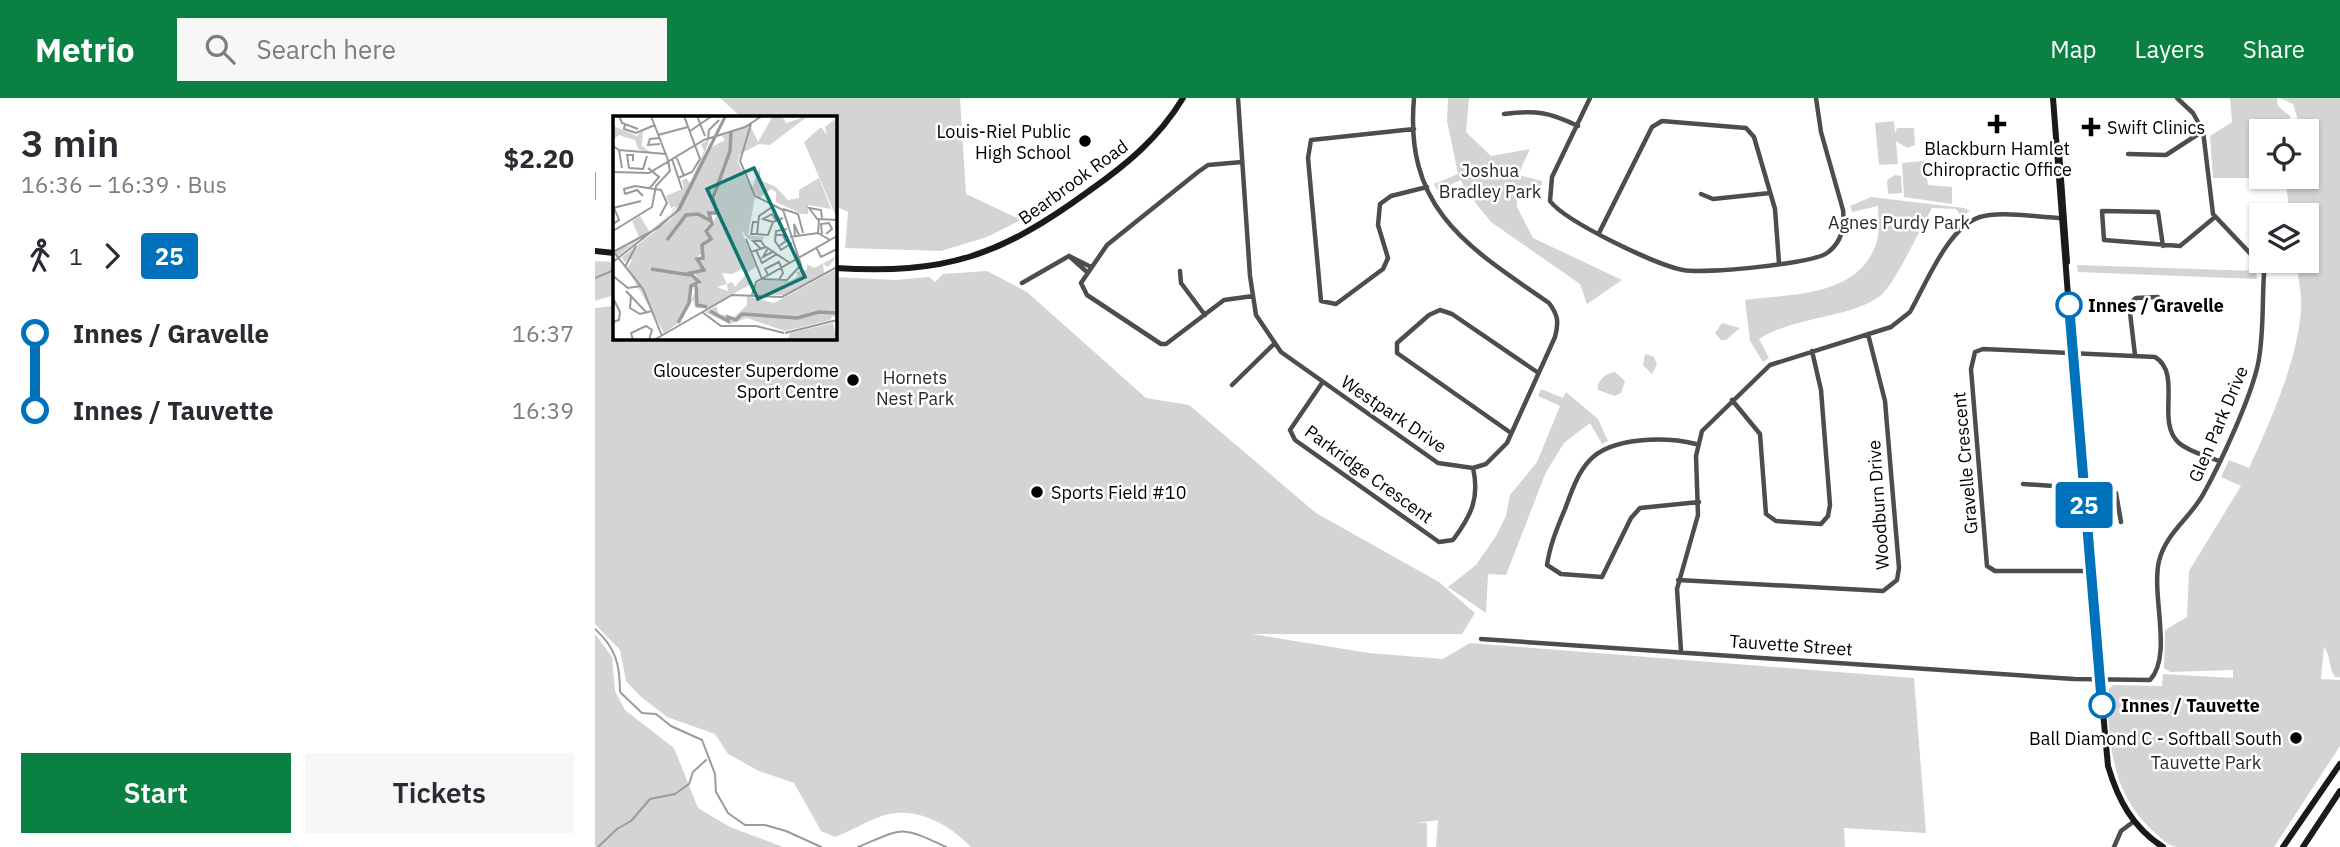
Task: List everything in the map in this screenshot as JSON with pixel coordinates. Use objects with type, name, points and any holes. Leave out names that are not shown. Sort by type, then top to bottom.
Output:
[{"type":"street","name":"Bearbrook Road","points":[[837,268],[899,269],[942,265],[979,255],[1016,240],[1068,206],[1147,146],[1162,130],[1183,98]]},
{"type":"street","name":"Westpark Drive","points":[[1238,98],[1253,296],[1259,323],[1274,344],[1322,383],[1438,463],[1473,468]]},
{"type":"street","points":[[1414,98],[1414,129],[1419,164],[1444,220],[1470,248],[1549,303],[1557,313],[1559,325],[1511,433],[1498,455],[1473,468]]},
{"type":"street","points":[[1590,98],[1552,177],[1550,201],[1568,218],[1681,270],[1709,271],[1814,259],[1835,246],[1845,222],[1821,132],[1817,98]]},
{"type":"street","points":[[2053,98],[2082,490],[2108,766],[2117,793],[2133,822],[2163,847]]},
{"type":"street","points":[[2163,246],[2158,212],[2102,211],[2104,240],[2163,246],[2187,243],[2215,217],[2203,131],[2193,113],[2177,98]]},
{"type":"street","points":[[1504,114],[1528,111],[1551,113],[1578,125]]},
{"type":"street","points":[[1599,233],[1652,127],[1662,121],[1746,128],[1754,137],[1770,193],[1779,263]]},
{"type":"street","points":[[1414,129],[1317,137],[1311,140],[1308,158],[1321,301],[1336,304],[1383,270],[1388,258],[1378,225],[1380,204],[1391,196],[1427,187]]},
{"type":"street","points":[[2127,154],[2166,155],[2203,131]]},
{"type":"street","points":[[1242,162],[1208,165],[1198,172],[1107,245],[1081,283],[1083,291],[1161,344],[1166,344],[1224,300],[1253,296]]},
{"type":"street","points":[[1701,194],[1713,199],[1770,193]]},
{"type":"street","points":[[1681,651],[1678,580],[1699,515],[1696,444],[1710,421],[1770,365],[1891,327],[1910,312],[1951,240],[1969,222],[1991,215],[2063,218]]},
{"type":"street","name":"Glen Park Drive","points":[[2099,680],[2150,680],[2155,675],[2161,655],[2155,584],[2159,559],[2169,536],[2204,494],[2258,367],[2264,274],[2262,265],[2215,217]]},
{"type":"street","points":[[595,251],[613,253]]},
{"type":"street","points":[[1023,283],[1069,256],[1089,269]]},
{"type":"street","points":[[1180,271],[1181,284],[1205,315]]},
{"type":"street","points":[[2135,355],[2129,304],[2136,298],[2158,297]]},
{"type":"street","points":[[1511,433],[1397,353],[1397,343],[1440,310],[1452,314],[1538,372]]},
{"type":"street","name":"Woodburn Drive","points":[[1678,580],[1884,590],[1896,580],[1899,568],[1885,401],[1868,334]]},
{"type":"street","points":[[1232,385],[1274,344]]},
{"type":"street","name":"Gravelle Crescent","points":[[2073,354],[1983,349],[1975,352],[1971,369],[1987,566],[1996,571],[2090,571]]},
{"type":"street","points":[[1733,400],[1760,434],[1766,514],[1776,521],[1821,524],[1828,516],[1830,505],[1821,390],[1812,351]]},
{"type":"street","points":[[2073,354],[2155,357],[2166,370],[2172,435],[2180,445],[2219,461]]},
{"type":"street","name":"Parkridge Crescent","points":[[1322,383],[1290,430],[1295,440],[1439,542],[1453,540],[1471,514],[1476,498],[1473,468]]},
{"type":"street","points":[[1696,444],[1675,440],[1623,444],[1599,452],[1588,461],[1577,479],[1553,538],[1547,565],[1561,574],[1602,577],[1608,571],[1631,518],[1640,508],[1699,502]]},
{"type":"street","points":[[2023,484],[2116,493],[2121,522]]},
{"type":"street","name":"Tauvette Street","points":[[1481,639],[2099,680]]},
{"type":"street","points":[[2283,847],[2340,764]]},
{"type":"street","points":[[2303,847],[2340,791]]},
{"type":"street","points":[[2114,847],[2121,831],[2133,822]]},
{"type":"green space","points":[[720,98],[960,98],[966,194],[1021,220],[987,237],[941,251],[845,248],[848,212],[837,207],[837,116],[740,116]]},
{"type":"green space","name":"Joshua Bradley Park","points":[[1448,98],[1469,98],[1466,132],[1491,156],[1530,149],[1518,175],[1542,181],[1541,188],[1516,186],[1517,207],[1533,238],[1622,280],[1587,304],[1580,284],[1491,222],[1466,191],[1461,180],[1437,190],[1434,184],[1458,174],[1447,121]]},
{"type":"green space","points":[[2230,98],[2277,98],[2278,106],[2291,117],[2249,119],[2249,178],[2213,178],[2210,136],[2232,122]]},
{"type":"green space","name":"Tauvette Park","points":[[2280,98],[2340,98],[2340,677],[2335,677],[2324,647],[2321,679],[2340,680],[2340,746],[2274,847],[2176,847],[2161,839],[2140,817],[2121,784],[2115,768],[2109,732],[2106,692],[2113,685],[2162,686],[2163,674],[2233,678],[2233,670],[2170,672],[2164,668],[2165,630],[2187,617],[2189,571],[2241,486],[2221,477],[2229,460],[2249,468],[2274,411],[2289,370],[2299,329],[2301,303],[2298,273],[2319,273],[2319,203],[2288,203],[2287,189],[2319,189],[2319,119],[2298,119],[2293,104]]},
{"type":"green space","points":[[1894,121],[1895,133],[1897,128],[1914,128],[1915,145],[1907,148],[1896,141],[1898,164],[1879,165],[1875,123]]},
{"type":"green space","points":[[1924,161],[1928,185],[1952,187],[1952,204],[1904,197],[1902,163]]},
{"type":"green space","points":[[1895,175],[1901,176],[1902,193],[1888,194],[1887,180]]},
{"type":"green space","name":"Agnes Purdy Park","points":[[1871,197],[1964,208],[1970,211],[1961,216],[1956,209],[1932,208],[1900,269],[1880,296],[1854,309],[1773,331],[1759,339],[1769,358],[1763,362],[1750,341],[1745,300],[1821,290],[1854,274],[1867,261],[1876,244],[1878,206],[1852,212],[1850,206]]},
{"type":"green space","points":[[595,261],[613,262],[613,295],[595,301]]},
{"type":"green space","points":[[2077,265],[2249,271],[2249,273],[2256,273],[2257,279],[2078,272]]},
{"type":"green space","name":"Hornets Nest Park","points":[[987,271],[1027,292],[1146,398],[1189,405],[1316,513],[1439,582],[1475,613],[1462,634],[1252,634],[1369,653],[1443,659],[1470,643],[1914,678],[1926,833],[1844,828],[1845,847],[1436,847],[1438,820],[1417,823],[1427,823],[1427,847],[971,847],[941,824],[917,814],[904,813],[879,817],[835,837],[821,831],[794,783],[759,771],[728,754],[715,734],[667,717],[640,696],[626,681],[620,650],[595,624],[595,308],[613,306],[613,340],[837,340],[837,277],[895,280],[929,277],[935,282],[943,274]]},
{"type":"green space","points":[[1722,323],[1740,328],[1726,340],[1721,340],[1715,333]]},
{"type":"green space","points":[[1645,354],[1654,357],[1657,365],[1652,374],[1643,365]]},
{"type":"green space","points":[[1615,372],[1625,381],[1621,393],[1615,396],[1598,390],[1602,378]]},
{"type":"green space","points":[[1541,389],[1563,398],[1566,392],[1598,419],[1608,441],[1602,444],[1590,423],[1564,443],[1546,472],[1506,575],[1488,574],[1486,613],[1448,587],[1476,565],[1506,516],[1510,495],[1537,462],[1560,406],[1538,396]]},
{"type":"green space","points":[[595,634],[612,657],[615,691],[625,710],[674,748],[698,808],[730,827],[783,847],[595,847]]},
{"type":"waterway","points":[[595,173],[595,199]]},
{"type":"waterway","points":[[595,278],[613,270]]},
{"type":"waterway","points":[[595,629],[612,650],[619,673],[620,692],[642,713],[656,714],[671,726],[702,740],[715,774],[716,792],[728,813],[745,825],[765,825],[786,831],[821,847]]},
{"type":"waterway","points":[[598,847],[617,829],[631,821],[650,799],[675,794],[689,784],[693,772],[706,760]]},
{"type":"waterway","points":[[858,847],[902,832],[919,835],[946,847]]},
{"type":"bus line","name":"25","points":[[2069,305],[2102,705]]},
{"type":"place","name":"Blackburn Hamlet Chiropractic Office","points":[[1997,124]]},
{"type":"place","name":"Swift Clinics","points":[[2091,127]]},
{"type":"place","name":"Louis-Riel Public High School","points":[[1085,141]]},
{"type":"place","name":"Innes / Gravelle","points":[[2069,305]]},
{"type":"place","name":"Gloucester Superdome Sport Centre","points":[[853,380]]},
{"type":"place","name":"Sports Field #10","points":[[1037,492]]},
{"type":"place","name":"Innes / Tauvette","points":[[2102,705]]},
{"type":"place","name":"Ball Diamond C - Softball South","points":[[2296,738]]}]
